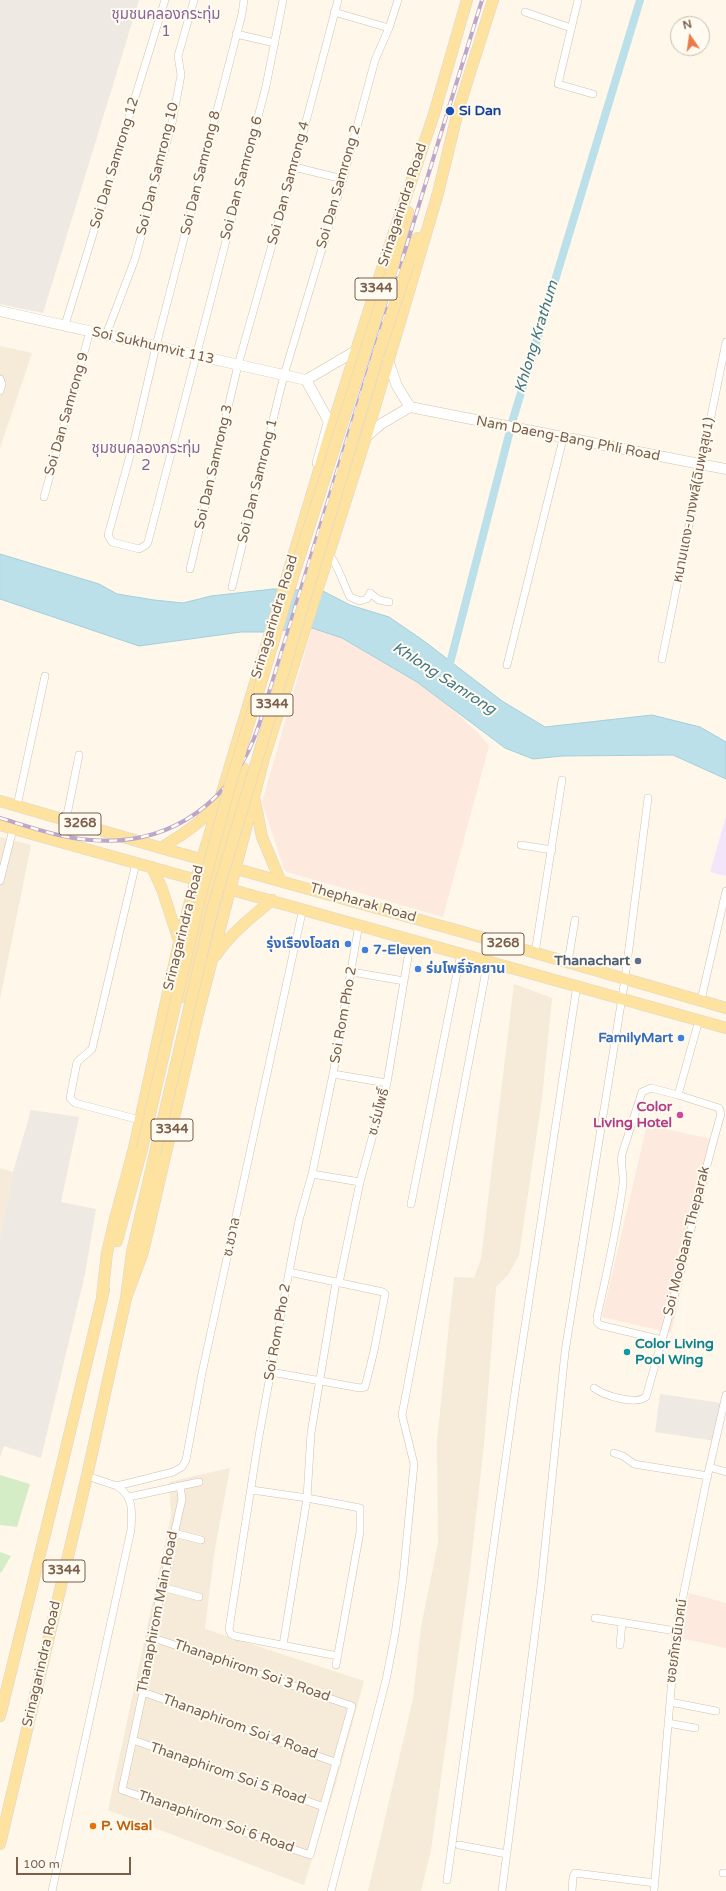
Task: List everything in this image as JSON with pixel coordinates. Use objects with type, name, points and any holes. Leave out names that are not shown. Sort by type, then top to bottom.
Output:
[{"type":"main road","name":"Srinagarindra Road","points":[[0,1716],[102,1297],[142,1149],[199,901],[229,789],[293,577],[395,259],[436,108],[468,0]]},
{"type":"main road","name":"Srinagarindra Road","points":[[0,1844],[126,1298],[132,1252],[213,907],[379,352],[493,0]]},
{"type":"main road","name":"Srinagarindra Road","points":[[102,1297],[107,1253],[140,1120],[179,942],[218,800],[320,472],[330,423],[357,350],[385,259],[436,108]]},
{"type":"main road","name":"Srinagarindra Road","points":[[126,1298],[143,1252],[198,1014],[264,758],[352,477],[366,437],[440,186],[458,111]]},
{"type":"main road","name":"Soi Sukhumvit 113","points":[[0,310],[306,380]]},
{"type":"main road","points":[[330,423],[306,380],[357,350]]},
{"type":"main road","points":[[366,437],[375,429],[410,407],[397,386],[388,360]]},
{"type":"main road","name":"Nam Daeng-Bang Phli Road","points":[[410,407],[563,439],[726,469]]},
{"type":"main road","points":[[235,749],[235,763],[248,770],[257,768],[264,758]]},
{"type":"main road","points":[[184,997],[217,862],[244,768]]},
{"type":"main road","points":[[254,794],[262,837],[280,880]]},
{"type":"main road","points":[[161,848],[204,817],[218,800]]},
{"type":"main road","name":"Thepharak Road","points":[[0,801],[726,1008]]},
{"type":"main road","name":"Thepharak Road","points":[[0,825],[411,938],[726,1028]]},
{"type":"main road","points":[[152,867],[162,889],[179,942]]},
{"type":"main road","points":[[211,961],[223,944],[242,925],[272,900]]},
{"type":"main road","points":[[164,1008],[171,999],[184,997],[195,1004],[198,1014]]},
{"type":"street","name":"Soi Dan Samrong 12","points":[[66,325],[165,0]]},
{"type":"street","name":"Soi Dan Samrong 10","points":[[106,335],[135,259],[172,123],[181,75],[178,56],[194,0]]},
{"type":"street","name":"Soi Dan Samrong 8","points":[[125,546],[112,542],[108,535],[134,440],[156,346],[211,140],[242,14],[244,0]]},
{"type":"street","name":"Soi Dan Samrong 6","points":[[125,546],[139,549],[146,546],[148,542],[195,355],[266,86],[276,43],[283,0]]},
{"type":"street","name":"Soi Dan Samrong 4","points":[[238,365],[294,167],[338,0]]},
{"type":"street","name":"Soi Dan Samrong 2","points":[[284,375],[343,178],[375,60],[390,28],[398,0]]},
{"type":"street","points":[[578,0],[558,84],[593,94]]},
{"type":"street","points":[[334,12],[390,28]]},
{"type":"street","points":[[525,12],[571,28]]},
{"type":"street","points":[[236,34],[276,43]]},
{"type":"street","points":[[294,167],[343,178]]},
{"type":"street","name":"Soi Dan Samrong 9","points":[[44,497],[90,331]]},
{"type":"street","name":"หนามแดง-บางพลี(ฉิมพลูสุข1)","points":[[662,659],[726,342]]},
{"type":"street","name":"Soi Dan Samrong 3","points":[[190,569],[238,365]]},
{"type":"street","name":"Soi Dan Samrong 1","points":[[232,586],[284,375]]},
{"type":"street","points":[[0,379],[2,384],[0,391]]},
{"type":"street","points":[[291,552],[330,423]]},
{"type":"street","points":[[375,429],[329,558],[337,566],[343,584],[350,597],[360,601],[367,599],[370,593],[379,600],[389,602]]},
{"type":"street","points":[[507,665],[563,439]]},
{"type":"street","points":[[17,806],[45,676]]},
{"type":"street","points":[[66,820],[79,754]]},
{"type":"street","points":[[535,953],[562,780]]},
{"type":"street","points":[[502,1891],[541,1579],[565,1352],[625,978],[648,798]]},
{"type":"street","points":[[0,881],[13,829]]},
{"type":"street","points":[[521,845],[552,850]]},
{"type":"street","points":[[136,863],[92,1049],[77,1062],[70,1098],[75,1103],[140,1120]]},
{"type":"street","points":[[701,1000],[722,922],[726,891]]},
{"type":"street","name":"ซ.ชวาล","points":[[117,1486],[173,1472],[182,1467],[186,1460],[202,1373],[303,908]]},
{"type":"street","points":[[568,962],[575,920]]},
{"type":"street","name":"Soi Rom Pho 2","points":[[338,1656],[235,1636],[230,1632],[271,1372],[289,1272],[299,1220],[312,1174],[333,1074],[352,972],[359,924]]},
{"type":"street","name":"ซ.ร่มโพธิ์","points":[[283,1645],[307,1498],[309,1442],[319,1381],[337,1283],[360,1182],[386,1083],[411,938]]},
{"type":"street","points":[[411,1204],[461,952]]},
{"type":"street","points":[[331,1891],[386,1680],[395,1634],[404,1572],[414,1464],[402,1415],[488,960]]},
{"type":"street","points":[[352,972],[404,980]]},
{"type":"street","points":[[446,1880],[516,1385],[578,985]]},
{"type":"street","points":[[678,1095],[699,1020]]},
{"type":"street","points":[[333,1074],[386,1083]]},
{"type":"street","name":"Soi Moobaan Theparak","points":[[651,1088],[678,1095],[719,1108],[721,1114],[704,1171],[682,1271],[662,1340],[600,1325],[597,1317],[611,1252],[623,1183],[620,1163],[642,1092],[651,1088]]},
{"type":"street","points":[[312,1174],[360,1182]]},
{"type":"street","points":[[271,1372],[363,1388],[367,1382],[374,1351],[384,1293],[289,1272]]},
{"type":"street","points":[[594,1388],[608,1396],[640,1400],[646,1397],[662,1340]]},
{"type":"street","name":"ซอยภัทรนิเวศน์","points":[[654,1891],[676,1631],[726,1395]]},
{"type":"street","points":[[614,1454],[623,1456],[634,1464],[708,1476]]},
{"type":"street","points":[[710,1468],[726,1472]]},
{"type":"street","points":[[52,1891],[131,1530],[129,1497],[124,1490],[117,1486],[86,1476]]},
{"type":"street","points":[[129,1497],[199,1482]]},
{"type":"street","name":"Thanaphirom Main Road","points":[[122,1790],[143,1692],[151,1637],[182,1499],[180,1486]]},
{"type":"street","points":[[252,1490],[358,1506],[361,1511],[360,1532],[336,1666]]},
{"type":"street","points":[[174,1533],[201,1540]]},
{"type":"street","points":[[162,1587],[199,1597]]},
{"type":"street","points":[[595,1618],[676,1631]]},
{"type":"street","points":[[620,1645],[622,1622]]},
{"type":"street","name":"Thanaphirom Soi 3 Road","points":[[151,1637],[352,1706],[337,1763]]},
{"type":"street","name":"Thanaphirom Soi 4 Road","points":[[143,1692],[337,1763]]},
{"type":"street","points":[[670,1702],[716,1711]]},
{"type":"street","points":[[668,1723],[695,1728]]},
{"type":"street","name":"Thanaphirom Soi 5 Road","points":[[133,1740],[324,1807]]},
{"type":"street","points":[[324,1807],[337,1763]]},
{"type":"street","name":"Thanaphirom Soi 6 Road","points":[[122,1790],[310,1855],[324,1807]]},
{"type":"street","points":[[459,1845],[507,1854]]},
{"type":"street","points":[[572,1891],[573,1877],[575,1873],[655,1883]]},
{"type":"shaded area","points":[[0,0],[139,0],[43,313],[0,304]]},
{"type":"shaded area","points":[[0,346],[32,353],[0,448]]},
{"type":"shaded area","points":[[312,628],[342,638],[417,682],[446,703],[480,735],[489,746],[443,917],[287,872],[284,869],[262,802]]},
{"type":"shaded area","points":[[726,816],[726,876],[710,872]]},
{"type":"shaded area","points":[[0,837],[31,845],[0,999]]},
{"type":"shaded area","points":[[514,984],[552,998],[542,1098],[519,1255],[508,1275],[496,1287],[484,1444],[470,1570],[431,1850],[421,1891],[368,1891],[413,1699],[421,1627],[438,1543],[437,1441],[454,1277],[474,1278],[481,1259]]},
{"type":"shaded area","points":[[31,1110],[79,1117],[61,1202],[96,1209],[85,1274],[41,1458],[4,1446],[0,1457],[0,1239],[13,1172]]},
{"type":"shaded area","points":[[647,1125],[716,1140],[671,1333],[602,1317]]},
{"type":"shaded area","points":[[0,1168],[13,1172],[0,1239]]},
{"type":"shaded area","points":[[660,1394],[722,1403],[716,1441],[655,1432]]},
{"type":"shaded area","points":[[230,1468],[214,1554],[205,1629],[364,1681],[336,1783],[304,1885],[108,1810],[171,1516],[169,1482]]},
{"type":"shaded area","points":[[689,1593],[726,1603],[726,1648],[680,1638]]},
{"type":"green space","points":[[0,1475],[30,1484],[17,1527],[0,1525]]},
{"type":"green space","points":[[0,1552],[11,1556],[1,1573],[0,1572]]},
{"type":"water","name":"Khlong Samrong","points":[[0,554],[99,584],[117,594],[154,600],[183,603],[211,596],[273,589],[323,591],[350,605],[389,617],[424,641],[502,701],[545,727],[652,715],[700,727],[726,742],[726,779],[673,755],[562,756],[533,759],[505,748],[417,682],[342,638],[312,628],[263,632],[241,632],[139,646],[0,599]]},
{"type":"waterway","name":"Khlong Krathum","points":[[448,671],[513,419],[640,0]]},
{"type":"railway","points":[[0,818],[45,832],[79,839],[120,840],[148,836],[173,826],[196,813],[216,796],[234,776],[248,752],[259,725],[482,0]]},
{"type":"place","name":"Si Dan","points":[[450,111]]},
{"type":"place","name":"รุ่งเรืองโอสถ","points":[[348,944]]},
{"type":"place","name":"7-Eleven","points":[[365,950]]},
{"type":"place","name":"Thanachart","points":[[638,961]]},
{"type":"place","name":"ร่มโพธิ์จักยาน","points":[[418,969]]},
{"type":"place","name":"FamilyMart","points":[[681,1038]]},
{"type":"place","name":"Color Living Hotel","points":[[680,1115]]},
{"type":"place","name":"Color Living Pool Wing","points":[[627,1352]]},
{"type":"place","name":"P. Wisal","points":[[93,1826]]},
{"type":"district","name":"ชุมชนคลองกระทุ่ม 1","points":[[166,24]]},
{"type":"district","name":"ชุมชนคลองกระทุ่ม 2","points":[[146,458]]}]
